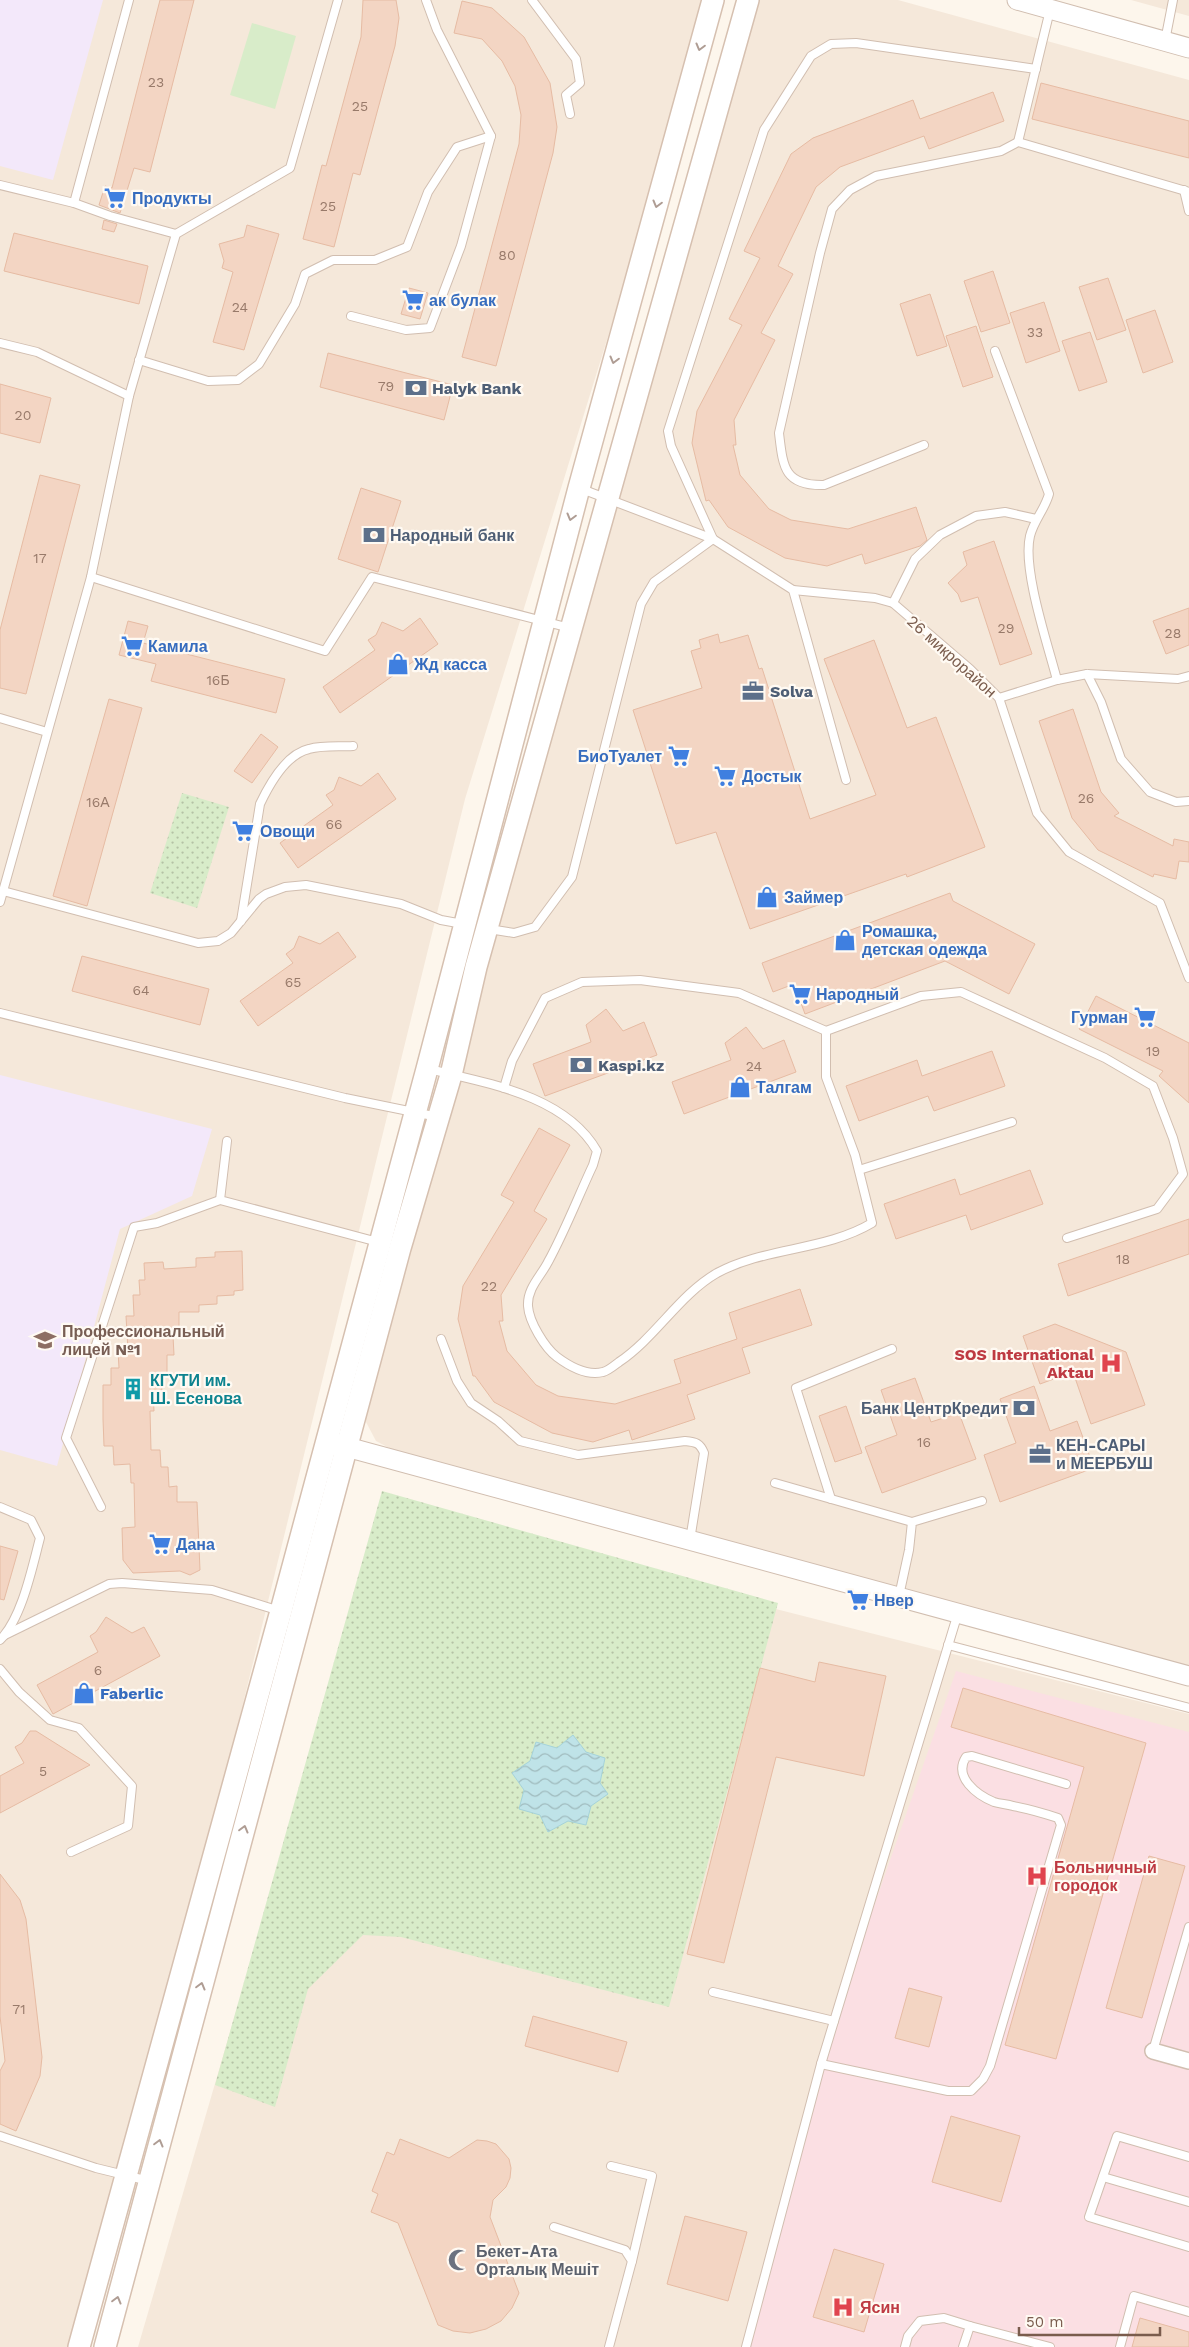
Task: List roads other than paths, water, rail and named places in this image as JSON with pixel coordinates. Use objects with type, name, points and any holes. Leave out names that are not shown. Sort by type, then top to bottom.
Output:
[{"type":"main road","points":[[105,2347],[149,2181],[291,1614],[326,1441],[390,1245],[438,1117],[451,1075],[476,967],[476,926],[544,619],[713,0]]},
{"type":"main road","points":[[79,2347],[126,2176],[291,1614],[346,1447],[390,1245],[414,1112],[572,628],[748,0]]},
{"type":"street","points":[[1017,0],[1189,48]]},
{"type":"street","points":[[326,1441],[1189,1676]]},
{"type":"street","points":[[1153,2050],[1189,2061]]},
{"type":"lane","points":[[74,203],[129,0]]},
{"type":"lane","points":[[0,902],[91,577],[129,396],[176,234],[290,168],[338,0]]},
{"type":"lane","points":[[351,316],[406,330],[430,328],[461,246],[491,136],[437,30],[426,0]]},
{"type":"lane","points":[[532,0],[576,59],[580,83],[566,95],[570,114]]},
{"type":"lane","points":[[1165,41],[1173,0]]},
{"type":"lane","points":[[1018,142],[1050,9]]},
{"type":"lane","points":[[713,538],[671,446],[668,431],[764,130],[811,56],[831,44],[856,42],[1036,69]]},
{"type":"lane","points":[[139,360],[208,381],[238,380],[259,364],[295,304],[306,274],[333,260],[375,260],[407,247],[428,192],[457,147],[491,136]]},
{"type":"lane","points":[[924,446],[824,485],[806,485],[794,480],[782,462],[779,433],[820,252],[832,209],[850,190],[876,176],[1001,151],[1018,142],[1186,191],[1189,211]]},
{"type":"lane","points":[[0,185],[74,203],[110,216],[176,234]]},
{"type":"lane","points":[[0,343],[37,352],[129,396]]},
{"type":"lane","points":[[996,351],[1049,494],[1036,518],[1030,538],[1028,566],[1057,680]]},
{"type":"lane","points":[[579,488],[713,538],[793,590],[846,780]]},
{"type":"lane","points":[[893,603],[915,559],[940,534],[976,516],[1005,512],[1036,518]]},
{"type":"lane","points":[[3,891],[198,943],[218,941],[232,933],[259,899],[266,894],[285,887],[306,885],[401,904],[440,920],[514,933],[535,927],[572,877],[640,604],[654,582],[713,538]]},
{"type":"lane","points":[[91,577],[325,651],[372,577],[544,619],[572,628]]},
{"type":"lane","name":"26 микрорайон","points":[[793,590],[875,598],[893,603],[970,669],[999,698],[1037,813],[1069,852],[1160,903],[1189,978]]},
{"type":"lane","points":[[1086,674],[1101,702],[1121,759],[1150,792],[1176,802],[1189,801]]},
{"type":"lane","points":[[999,698],[1057,680],[1086,674],[1178,679],[1189,676]]},
{"type":"lane","points":[[0,718],[47,732]]},
{"type":"lane","points":[[240,923],[260,804],[267,789],[284,767],[300,752],[309,749],[353,746]]},
{"type":"lane","points":[[504,1088],[512,1061],[545,998],[582,982],[640,980],[738,993],[826,1030],[921,996],[960,992],[1105,1058],[1153,1086],[1174,1138],[1183,1174],[1157,1209],[1067,1238]]},
{"type":"lane","points":[[0,1013],[345,1098],[438,1117]]},
{"type":"lane","points":[[427,1069],[493,1083],[563,1114],[588,1136],[597,1152],[593,1165],[548,1264],[532,1286],[528,1306],[538,1334],[550,1352],[566,1364],[581,1370],[603,1372],[636,1351],[705,1280],[730,1266],[839,1237],[872,1223],[859,1170],[826,1077],[826,1030]]},
{"type":"lane","points":[[859,1170],[1012,1122]]},
{"type":"lane","points":[[220,1200],[227,1141]]},
{"type":"lane","points":[[102,1507],[66,1438],[134,1227],[156,1223],[220,1200],[390,1245]]},
{"type":"lane","points":[[441,1338],[457,1381],[471,1402],[520,1441],[578,1456],[685,1441],[695,1442],[700,1445],[704,1453],[690,1540]]},
{"type":"lane","points":[[831,1499],[796,1388],[892,1349]]},
{"type":"lane","points":[[775,1483],[912,1522],[982,1501]]},
{"type":"lane","points":[[0,1507],[31,1520],[40,1538],[19,1607],[3,1638]]},
{"type":"lane","points":[[898,1596],[912,1522]]},
{"type":"lane","points":[[3,1638],[109,1584],[122,1583],[212,1590],[291,1614]]},
{"type":"lane","points":[[746,2347],[821,2064],[958,1613]]},
{"type":"lane","points":[[948,1645],[1189,1708]]},
{"type":"lane","points":[[0,1668],[19,1692],[50,1720],[79,1728],[132,1786],[128,1826],[71,1852]]},
{"type":"lane","points":[[821,2064],[900,2079],[948,2091],[971,2091],[983,2079],[990,2066],[1061,1824],[1058,1818],[1042,1812],[995,1802],[988,1798],[965,1782],[962,1773],[962,1762],[966,1757],[972,1756],[1066,1784]]},
{"type":"lane","points":[[1153,2050],[1189,1927]]},
{"type":"lane","points":[[713,1992],[834,2021]]},
{"type":"lane","points":[[0,2136],[126,2176],[149,2181]]},
{"type":"lane","points":[[1189,2157],[1117,2136],[1089,2217],[1189,2247]]},
{"type":"lane","points":[[609,2347],[652,2176],[611,2166]]},
{"type":"lane","points":[[1103,2177],[1189,2202]]},
{"type":"lane","points":[[554,2227],[625,2250],[632,2261]]},
{"type":"lane","points":[[1120,2347],[1134,2296],[1189,2312]]},
{"type":"lane","points":[[905,2347],[908,2336],[920,2321],[944,2318],[1050,2347]]},
{"type":"lane","points":[[963,2347],[970,2326]]},
{"type":"water","points":[[573,1735],[586,1752],[605,1758],[600,1783],[608,1794],[591,1806],[586,1825],[568,1821],[548,1832],[540,1815],[519,1809],[524,1790],[512,1773],[530,1761],[536,1742],[557,1748]]},
{"type":"place","name":"Продукты","points":[[115,198]]},
{"type":"place","name":"ак булак","points":[[413,300]]},
{"type":"place","name":"Halyk Bank","points":[[416,388]]},
{"type":"place","name":"Народный банк","points":[[374,535]]},
{"type":"place","name":"Камила","points":[[132,646]]},
{"type":"place","name":"Жд касса","points":[[398,664]]},
{"type":"place","name":"Solva","points":[[753,691]]},
{"type":"place","name":"БиоТуалет","points":[[679,756]]},
{"type":"place","name":"Достык","points":[[725,776]]},
{"type":"place","name":"Овощи","points":[[243,831]]},
{"type":"place","name":"Займер","points":[[767,897]]},
{"type":"place","name":"Ромашка, детская одежда","points":[[845,940]]},
{"type":"place","name":"Народный","points":[[800,994]]},
{"type":"place","name":"Гурман","points":[[1145,1017]]},
{"type":"place","name":"Kaspi.kz","points":[[581,1065]]},
{"type":"place","name":"Талгам","points":[[740,1087]]},
{"type":"place","name":"Профессиональный лицей №1","points":[[45,1340]]},
{"type":"place","name":"SOS International Aktau","points":[[1111,1363]]},
{"type":"place","name":"КГУТИ им. Ш. Есенова","points":[[133,1389]]},
{"type":"place","name":"Банк ЦентрКредит","points":[[1024,1408]]},
{"type":"place","name":"КЕН-САРЫ и МЕЕРБУШ","points":[[1040,1454]]},
{"type":"place","name":"Дана","points":[[160,1544]]},
{"type":"place","name":"Нвер","points":[[858,1600]]},
{"type":"place","name":"Faberlic","points":[[84,1693]]},
{"type":"place","name":"Больничный городок","points":[[1037,1876]]},
{"type":"place","name":"Бекет-Ата Орталық Мешіт","points":[[459,2260]]},
{"type":"place","name":"Ясин","points":[[843,2307]]}]
